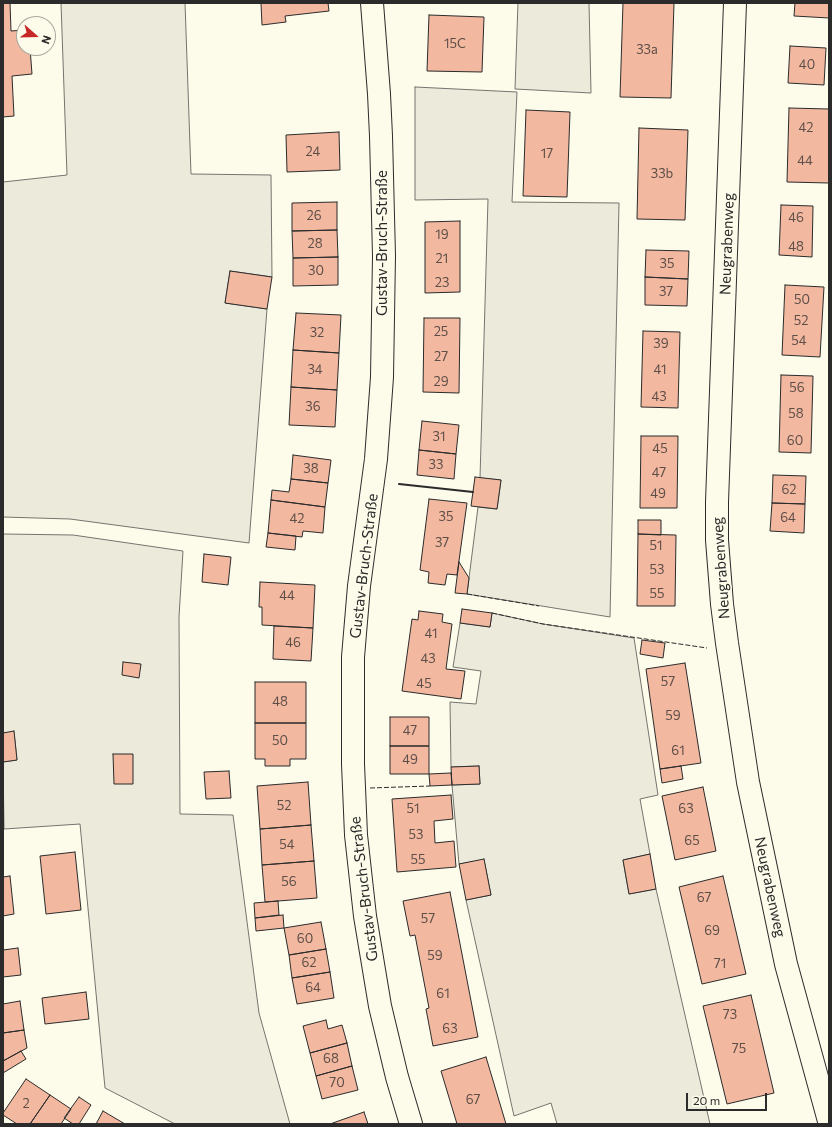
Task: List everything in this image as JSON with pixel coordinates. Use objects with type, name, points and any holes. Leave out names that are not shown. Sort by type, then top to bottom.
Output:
[{"type":"street","name":"Gustav-Bruch-Straße","points":[[372,3],[381,136],[384,256],[382,369],[376,458],[360,574],[353,657],[353,764],[356,835],[365,916],[380,1006],[397,1077],[411,1124]]},
{"type":"street","name":"Neugrabenweg","points":[[736,3],[717,502],[717,540],[722,604],[726,643],[748,782],[786,964],[829,1121]]},
{"type":"shaded area","points":[[61,3],[185,3],[191,174],[271,175],[272,277],[230,271],[225,303],[267,309],[249,543],[70,519],[3,517],[3,182],[67,175]]},
{"type":"shaded area","points":[[518,3],[589,3],[591,93],[515,89]]},
{"type":"shaded area","points":[[415,87],[517,92],[512,202],[619,203],[610,617],[467,594],[478,507],[497,509],[501,480],[480,478],[488,199],[415,200]]},
{"type":"shaded area","points":[[3,534],[73,535],[183,551],[179,617],[180,814],[233,815],[259,1013],[290,1124],[175,1124],[105,1088],[80,824],[4,829],[3,762],[17,760],[14,732],[3,733]]},
{"type":"shaded area","points":[[492,613],[543,624],[634,638],[658,795],[640,799],[650,854],[623,860],[629,894],[656,889],[710,1124],[557,1124],[551,1103],[514,1116],[466,900],[491,895],[484,860],[459,864],[452,785],[480,784],[479,766],[451,767],[450,702],[476,704],[481,671],[453,667],[460,623],[490,627]]},
{"type":"building","points":[[3,3],[10,3],[11,31],[16,31],[16,56],[31,56],[32,74],[12,76],[14,116],[3,117]]},
{"type":"building","points":[[261,3],[328,3],[329,11],[285,16],[286,22],[262,25]]},
{"type":"building","points":[[623,3],[674,3],[671,98],[620,97]]},
{"type":"building","points":[[795,3],[829,3],[829,18],[794,16]]},
{"type":"building","points":[[429,15],[484,17],[482,72],[427,71]]},
{"type":"building","points":[[790,46],[826,48],[824,85],[788,83]]},
{"type":"building","points":[[789,108],[829,109],[829,183],[787,182]]},
{"type":"building","points":[[526,110],[570,112],[567,197],[523,196]]},
{"type":"building","points":[[639,128],[688,130],[685,220],[637,219]]},
{"type":"building","points":[[339,132],[340,170],[287,172],[286,135]]},
{"type":"building","points":[[337,202],[337,230],[292,231],[292,203]]},
{"type":"building","points":[[781,205],[813,206],[812,257],[779,255]]},
{"type":"building","points":[[460,221],[460,292],[425,293],[425,222]]},
{"type":"building","points":[[337,230],[338,257],[293,258],[292,231]]},
{"type":"building","points":[[646,250],[689,251],[688,279],[645,277]]},
{"type":"building","points":[[338,257],[338,285],[293,286],[293,258]]},
{"type":"building","points":[[230,271],[272,277],[267,309],[225,303]]},
{"type":"building","points":[[645,277],[688,279],[687,306],[645,305]]},
{"type":"building","points":[[785,285],[824,287],[820,357],[782,355]]},
{"type":"building","points":[[296,313],[341,315],[339,353],[293,350]]},
{"type":"building","points":[[424,318],[460,318],[459,393],[423,392]]},
{"type":"building","points":[[643,331],[680,332],[678,408],[641,407]]},
{"type":"building","points":[[293,350],[339,353],[337,390],[291,387]]},
{"type":"building","points":[[781,375],[813,376],[811,453],[779,452]]},
{"type":"building","points":[[291,387],[337,390],[335,427],[289,425]]},
{"type":"building","points":[[422,421],[459,425],[456,454],[419,450]]},
{"type":"building","points":[[641,436],[678,436],[677,508],[640,508]]},
{"type":"building","points":[[419,450],[456,454],[454,479],[417,475]]},
{"type":"building","points":[[293,455],[331,460],[328,483],[291,479]]},
{"type":"building","points":[[773,475],[806,476],[805,504],[772,503]]},
{"type":"building","points":[[475,477],[501,480],[497,509],[471,506]]},
{"type":"building","points":[[291,479],[328,483],[325,507],[271,500],[272,490],[289,492]]},
{"type":"building","points":[[429,499],[467,503],[457,575],[447,574],[445,585],[428,583],[429,572],[420,570]]},
{"type":"building","points":[[271,500],[325,507],[323,533],[303,531],[302,537],[268,533]]},
{"type":"building","points":[[772,503],[805,504],[804,533],[770,531]]},
{"type":"building","points":[[638,520],[661,520],[661,535],[638,534]]},
{"type":"building","points":[[268,533],[296,536],[295,550],[266,547]]},
{"type":"building","points":[[638,534],[676,535],[675,606],[637,606]]},
{"type":"building","points":[[204,554],[231,557],[228,585],[202,582]]},
{"type":"building","points":[[459,562],[469,578],[467,594],[455,593]]},
{"type":"building","points":[[260,582],[315,585],[313,628],[262,625],[262,607],[259,607]]},
{"type":"building","points":[[462,609],[492,613],[490,627],[460,623]]},
{"type":"building","points":[[419,611],[443,614],[442,622],[452,624],[446,669],[465,671],[461,699],[402,691],[412,619],[418,620]]},
{"type":"building","points":[[274,626],[313,628],[311,661],[273,659]]},
{"type":"building","points":[[642,640],[665,643],[663,658],[640,654]]},
{"type":"building","points":[[123,662],[141,664],[139,678],[122,675]]},
{"type":"building","points":[[685,663],[701,763],[660,769],[646,669]]},
{"type":"building","points":[[255,682],[306,682],[306,723],[255,723]]},
{"type":"building","points":[[390,717],[429,717],[429,746],[390,746]]},
{"type":"building","points":[[255,723],[306,723],[306,759],[290,759],[290,766],[265,766],[265,759],[255,759]]},
{"type":"building","points":[[14,731],[17,760],[3,762],[3,733]]},
{"type":"building","points":[[390,746],[429,746],[429,774],[390,774]]},
{"type":"building","points":[[113,754],[133,754],[133,784],[114,784]]},
{"type":"building","points":[[479,766],[480,784],[452,785],[451,767]]},
{"type":"building","points":[[681,766],[683,779],[662,783],[660,769]]},
{"type":"building","points":[[229,771],[231,798],[206,799],[204,772]]},
{"type":"building","points":[[451,773],[452,785],[430,786],[429,774]]},
{"type":"building","points":[[308,782],[311,825],[260,829],[257,786]]},
{"type":"building","points":[[703,787],[716,851],[675,860],[662,796]]},
{"type":"building","points":[[451,795],[453,819],[434,821],[435,843],[454,841],[456,867],[397,872],[392,799]]},
{"type":"building","points":[[311,825],[314,861],[262,865],[260,829]]},
{"type":"building","points":[[75,852],[81,910],[46,914],[40,856]]},
{"type":"building","points":[[650,854],[656,889],[629,894],[623,860]]},
{"type":"building","points":[[484,859],[491,895],[466,900],[459,864]]},
{"type":"building","points":[[314,861],[317,898],[265,902],[262,865]]},
{"type":"building","points":[[10,876],[14,914],[3,916],[3,877]]},
{"type":"building","points":[[723,876],[746,974],[702,984],[679,887]]},
{"type":"building","points":[[450,892],[478,1037],[433,1046],[426,1009],[429,1008],[415,935],[410,936],[403,901]]},
{"type":"building","points":[[278,901],[279,915],[255,918],[254,903]]},
{"type":"building","points":[[283,915],[284,928],[256,931],[255,918]]},
{"type":"building","points":[[321,922],[326,949],[289,955],[284,928]]},
{"type":"building","points":[[18,948],[21,975],[3,977],[3,950]]},
{"type":"building","points":[[326,949],[330,972],[292,978],[289,955]]},
{"type":"building","points":[[330,972],[334,998],[297,1004],[292,978]]},
{"type":"building","points":[[86,992],[89,1019],[45,1024],[42,998]]},
{"type":"building","points":[[751,995],[774,1093],[727,1104],[703,1006]]},
{"type":"building","points":[[20,1001],[24,1030],[3,1033],[3,1004]]},
{"type":"building","points":[[326,1020],[328,1029],[342,1025],[347,1043],[310,1053],[303,1026]]},
{"type":"building","points":[[24,1030],[27,1048],[3,1061],[3,1033]]},
{"type":"building","points":[[347,1043],[352,1066],[316,1076],[310,1053]]},
{"type":"building","points":[[21,1051],[26,1059],[3,1073],[3,1061]]},
{"type":"building","points":[[486,1057],[506,1124],[457,1124],[441,1071]]},
{"type":"building","points":[[352,1066],[358,1090],[322,1099],[316,1076]]},
{"type":"building","points":[[26,1079],[50,1095],[30,1124],[17,1124],[3,1115],[3,1113]]},
{"type":"building","points":[[50,1095],[71,1109],[61,1124],[30,1124]]},
{"type":"building","points":[[79,1097],[91,1105],[79,1124],[73,1124],[64,1118]]},
{"type":"building","points":[[103,1111],[125,1124],[96,1124]]},
{"type":"building","points":[[364,1112],[368,1124],[330,1124]]},
{"type":"fence","points":[[467,594],[539,606]]},
{"type":"fence","points":[[492,613],[543,624],[707,648]]},
{"type":"fence","points":[[370,788],[430,786]]},
{"type":"wall","points":[[399,484],[473,492]]}]
